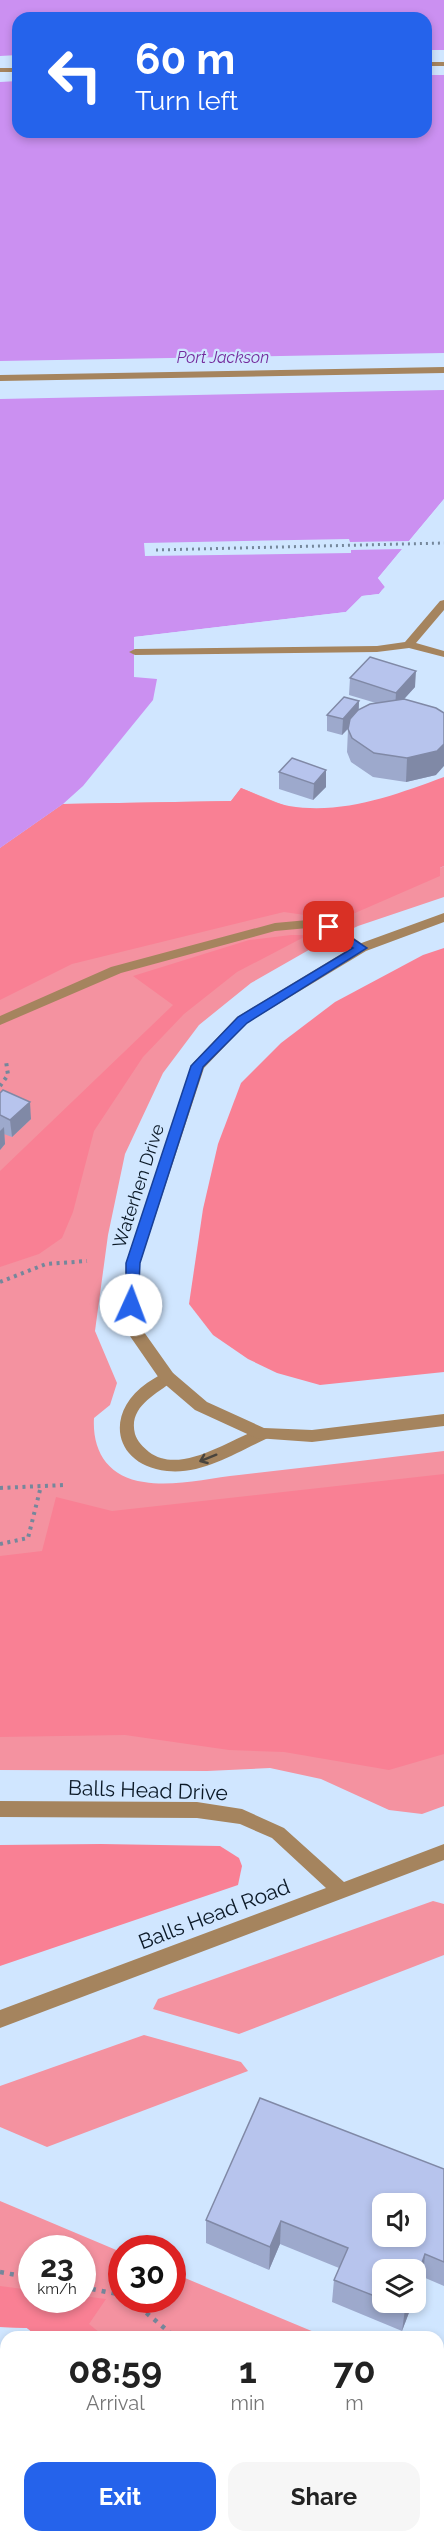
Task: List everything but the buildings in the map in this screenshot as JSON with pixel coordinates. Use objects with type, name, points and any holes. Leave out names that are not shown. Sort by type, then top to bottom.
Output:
[{"type":"street","points":[[0,378],[444,370]]},
{"type":"street","points":[[409,645],[444,603]]},
{"type":"street","points":[[135,652],[378,649],[409,645],[444,654]]},
{"type":"street","name":"Waterhen Drive","points":[[444,917],[361,948],[242,1020],[198,1066],[133,1263],[131,1326],[167,1377],[201,1406],[262,1434],[312,1437],[444,1420]]},
{"type":"street","points":[[0,1021],[116,970],[275,927],[308,924],[329,927],[361,948]]},
{"type":"street","points":[[167,1377],[135,1402],[128,1414],[125,1430],[134,1449],[147,1459],[166,1466],[201,1462],[262,1434]]},
{"type":"street","name":"Balls Head Drive","points":[[0,1809],[197,1810],[242,1817],[278,1833],[340,1890]]},
{"type":"street","name":"Balls Head Road","points":[[0,2019],[444,1852]]},
{"type":"path","points":[[156,550],[444,543]]},
{"type":"path","points":[[0,1086],[8,1075],[6,1056]]},
{"type":"path","points":[[0,1282],[46,1264],[95,1261],[133,1263]]},
{"type":"path","points":[[0,1488],[64,1485]]},
{"type":"path","points":[[0,1544],[28,1538],[41,1486]]},
{"type":"path","points":[[0,2272],[18,2275]]},
{"type":"path","points":[[146,2313],[168,2331]]},
{"type":"shaded area","points":[[444,777],[444,866],[440,868],[440,876],[339,920],[284,912],[72,964],[0,1000],[0,848],[63,804],[231,801],[241,788],[289,806],[329,808],[368,802]]},
{"type":"shaded area","points":[[241,788],[440,868],[444,866],[444,897],[358,926],[314,947],[251,983],[199,1025],[163,1073],[125,1154],[108,1235],[95,1331],[117,1383],[110,1405],[94,1418],[94,1430],[99,1451],[112,1468],[131,1479],[155,1483],[192,1482],[444,1451],[444,1806],[422,1814],[389,1810],[321,1779],[270,1768],[207,1771],[0,1770],[0,848],[63,804],[231,801]]},
{"type":"shaded area","points":[[308,935],[237,972],[184,1014],[143,1057],[94,1131],[73,1212],[62,1238],[39,1254],[0,1267],[0,1171],[173,1005],[133,976],[249,940]]},
{"type":"shaded area","points":[[444,948],[444,1372],[320,1385],[277,1373],[248,1359],[213,1335],[189,1304],[203,1209],[218,1144],[241,1083],[281,1043],[335,1002],[423,955]]},
{"type":"shaded area","points":[[444,1474],[444,1754],[389,1770],[284,1752],[229,1750],[125,1735],[0,1737],[0,1556],[42,1551],[56,1497],[112,1511]]},
{"type":"shaded area","points":[[0,1845],[220,1846],[239,1858],[242,1866],[238,1885],[0,1966]]},
{"type":"shaded area","points":[[433,1901],[444,1904],[444,1955],[239,2034],[153,2009],[158,1999]]},
{"type":"shaded area","points":[[144,2035],[241,2062],[248,2071],[47,2147],[0,2127],[0,2086]]},
{"type":"shaded area","points":[[0,2201],[81,2235],[18,2235],[18,2313],[96,2313],[96,2241],[108,2247],[108,2313],[186,2313],[186,2278],[312,2331],[31,2331],[27,2328],[0,2327]]},
{"type":"shaded area","points":[[0,2286],[18,2288],[18,2313],[96,2313],[96,2298],[106,2299],[89,2324],[98,2331],[31,2331],[27,2328],[0,2327]]},
{"type":"water","name":"Port Jackson","points":[[0,0],[444,0],[444,499],[378,578],[385,587],[379,594],[362,596],[346,612],[134,637],[134,677],[157,679],[153,700],[83,786],[63,804],[0,848]]},
{"type":"pier","points":[[432,50],[444,50],[444,75],[432,75]]},
{"type":"pier","points":[[12,55],[12,81],[0,82],[0,56]]},
{"type":"pier","points":[[444,353],[444,390],[0,399],[0,361]]},
{"type":"pier","points":[[444,499],[444,504],[382,578],[387,589],[380,596],[363,599],[347,615],[137,640],[134,643],[134,637],[346,612],[362,596],[379,594],[385,587],[378,578],[402,549],[351,550],[351,553],[145,556],[144,543],[349,539],[350,542],[409,541]]},
{"type":"route","points":[[131,1305],[133,1263],[198,1066],[242,1020],[361,948],[329,927]]}]
